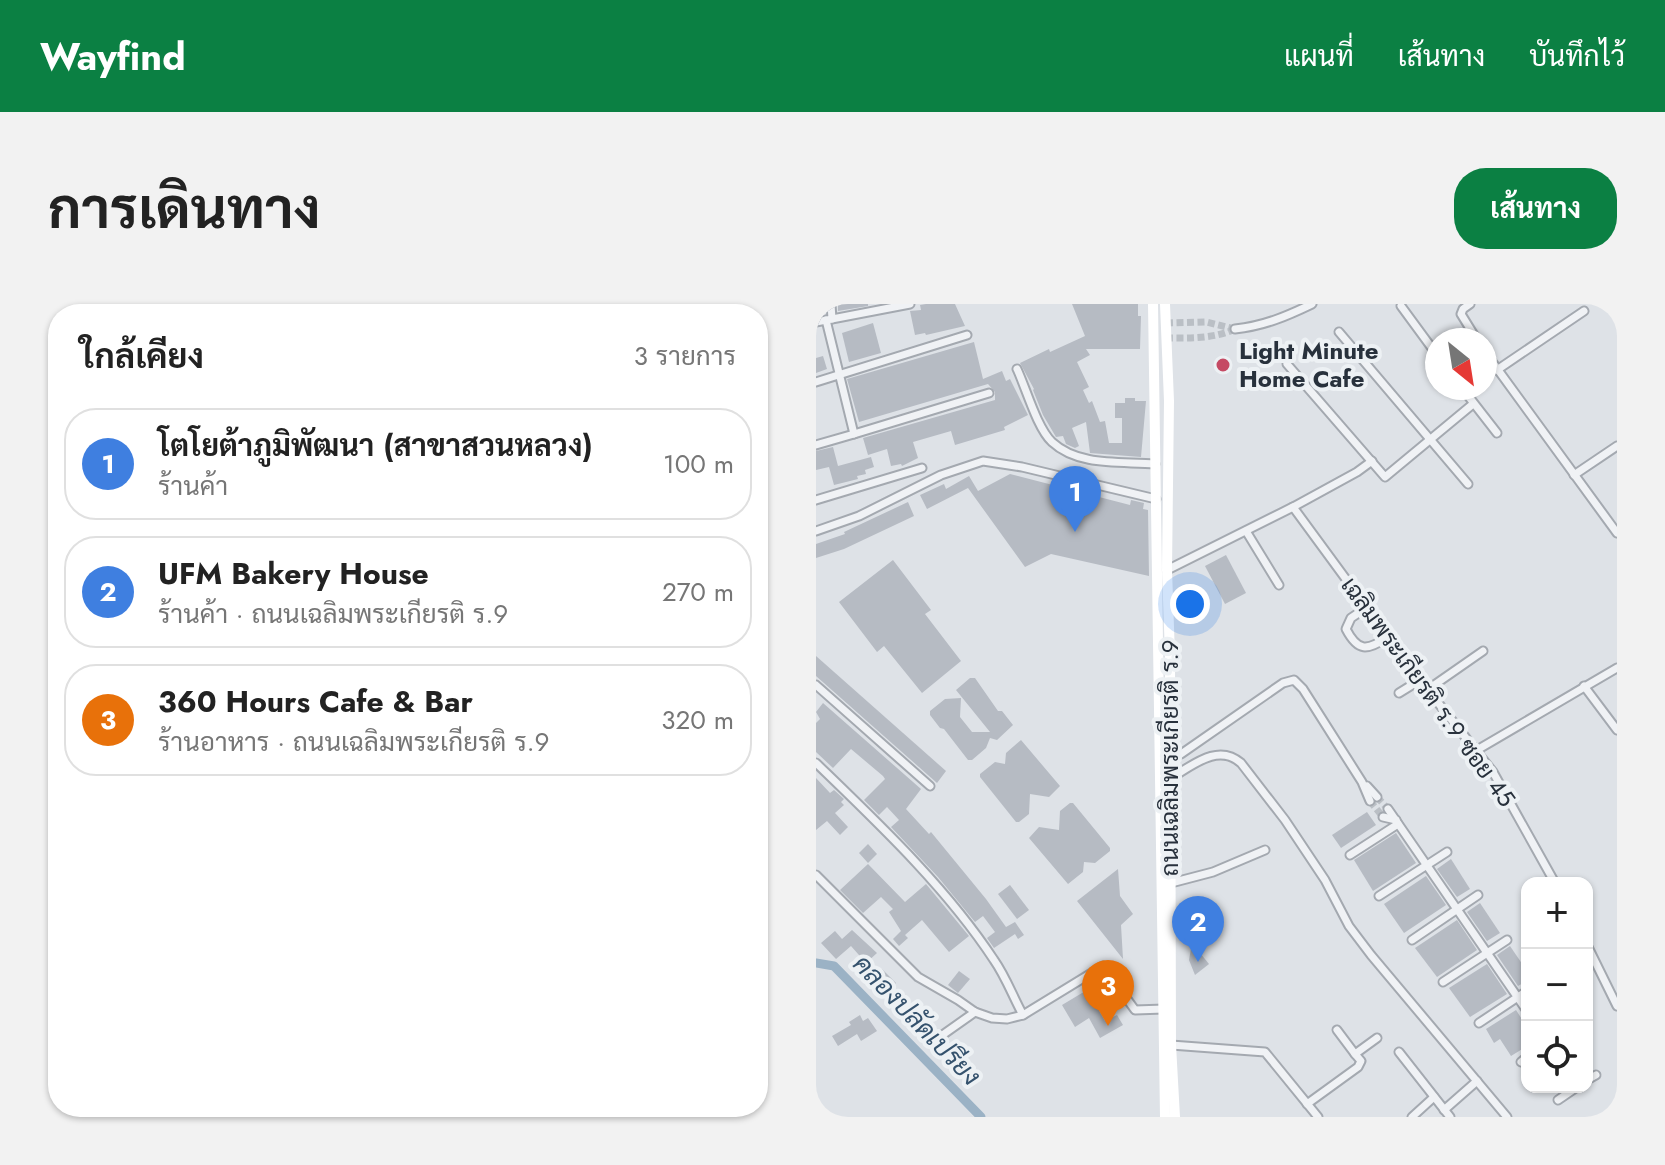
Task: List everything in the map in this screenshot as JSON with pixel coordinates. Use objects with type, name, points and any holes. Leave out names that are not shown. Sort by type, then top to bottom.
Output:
[{"type":"main road","name":"ถนนเฉลิมพระเกียรติ ร.9","points":[[1153,304],[1165,1117]]},
{"type":"main road","name":"ถนนเฉลิมพระเกียรติ ร.9","points":[[1165,304],[1169,401],[1167,570],[1171,758],[1171,1045],[1175,1117]]},
{"type":"street","points":[[831,304],[829,320],[854,434]]},
{"type":"street","points":[[816,322],[910,304]]},
{"type":"street","points":[[1235,329],[1283,319],[1312,304]]},
{"type":"street","points":[[1470,304],[1461,314],[1470,328]]},
{"type":"street","points":[[1401,306],[1425,339]]},
{"type":"street","points":[[1584,311],[1497,370],[1617,533]]},
{"type":"street","points":[[1339,332],[1468,484]]},
{"type":"street","points":[[816,382],[967,335]]},
{"type":"street","points":[[1287,364],[1385,477],[1473,404]]},
{"type":"street","points":[[1017,369],[1052,442],[1084,458],[1155,464]]},
{"type":"street","points":[[816,445],[989,393]]},
{"type":"street","points":[[1470,400],[1497,433]]},
{"type":"street","points":[[1574,475],[1617,446]]},
{"type":"street","points":[[816,531],[859,516],[941,475],[983,461],[1022,467],[1156,499]]},
{"type":"street","points":[[1167,570],[1293,507],[1372,461]]},
{"type":"street","points":[[816,500],[922,468]]},
{"type":"street","name":"เฉลิมพระเกียรติ ร.9 ซอย 45","points":[[1293,507],[1427,690],[1477,750],[1500,783],[1552,877]]},
{"type":"street","points":[[1246,531],[1279,585]]},
{"type":"street","points":[[1366,608],[1351,618],[1346,629],[1353,642],[1365,647],[1376,645],[1388,637]]},
{"type":"street","points":[[1427,690],[1483,651]]},
{"type":"street","points":[[1477,750],[1617,668]]},
{"type":"street","points":[[1171,758],[1283,683],[1294,680],[1303,689],[1374,799]]},
{"type":"street","points":[[1399,693],[1420,680]]},
{"type":"street","points":[[816,685],[930,786]]},
{"type":"street","points":[[1584,686],[1617,730]]},
{"type":"street","points":[[1171,778],[1219,753],[1233,756],[1241,763],[1317,868],[1349,926],[1507,1117]]},
{"type":"street","points":[[816,763],[902,849],[977,936],[1006,978],[1023,1015]]},
{"type":"street","points":[[1388,809],[1521,1002]]},
{"type":"street","points":[[1383,817],[1397,822]]},
{"type":"street","points":[[1350,855],[1397,822]]},
{"type":"street","points":[[1171,883],[1213,872],[1265,850]]},
{"type":"street","points":[[1379,896],[1447,852]]},
{"type":"street","points":[[816,875],[918,977],[975,1012],[999,1019],[1023,1015],[1103,966],[1135,1010],[1152,1007],[1164,1009]]},
{"type":"street","points":[[1412,940],[1478,895]]},
{"type":"street","points":[[1443,982],[1507,940]]},
{"type":"street","points":[[1589,949],[1617,1006]]},
{"type":"street","points":[[1479,1023],[1521,995]]},
{"type":"street","points":[[934,1041],[975,1012]]},
{"type":"street","points":[[1307,1104],[1358,1067],[1361,1061],[1337,1030]]},
{"type":"street","points":[[1355,1054],[1377,1038]]},
{"type":"street","points":[[1171,1045],[1265,1052],[1318,1117]]},
{"type":"street","points":[[1399,1052],[1450,1117]]},
{"type":"street","points":[[1444,1110],[1477,1081]]},
{"type":"street","points":[[1558,1100],[1568,1093]]},
{"type":"street","points":[[1412,1117],[1434,1097]]},
{"type":"building","points":[[838,304],[868,304],[868,306],[838,311]]},
{"type":"building","points":[[955,304],[965,326],[915,335],[910,311],[921,310],[920,305]]},
{"type":"building","points":[[1072,304],[1138,304],[1138,316],[1141,316],[1140,349],[1086,349],[1090,355],[1077,362],[1089,387],[1083,390],[1089,403],[1092,401],[1100,422],[1105,421],[1109,443],[1122,443],[1122,418],[1115,418],[1115,403],[1125,403],[1125,398],[1146,401],[1141,457],[1090,453],[1086,422],[1072,428],[1079,446],[1075,448],[1066,444],[1063,436],[1056,437],[1043,415],[1020,363],[1085,336]]},
{"type":"building","points":[[873,323],[881,353],[849,362],[842,333]]},
{"type":"building","points":[[974,342],[983,379],[1002,371],[1006,381],[1010,379],[1028,415],[1004,427],[1005,430],[955,445],[951,431],[913,442],[918,458],[902,466],[891,466],[887,449],[868,455],[863,438],[995,400],[995,392],[988,384],[859,422],[847,379]]},
{"type":"building","points":[[823,356],[827,369],[816,373],[816,358]]},
{"type":"building","points":[[833,447],[838,466],[871,457],[874,467],[865,470],[866,474],[857,476],[858,479],[834,485],[829,467],[816,470],[816,451]]},
{"type":"building","points":[[1010,474],[1130,505],[1131,500],[1144,503],[1143,509],[1148,510],[1149,576],[1051,554],[1025,567],[968,488],[927,509],[920,495],[944,484],[946,489],[969,476],[978,491]]},
{"type":"building","points":[[908,502],[914,516],[844,549],[816,558],[816,544],[845,534]]},
{"type":"building","points":[[1226,555],[1246,593],[1225,604],[1205,566]]},
{"type":"building","points":[[893,560],[931,610],[925,614],[961,661],[922,693],[884,646],[877,652],[839,602]]},
{"type":"building","points":[[816,656],[946,771],[937,783],[816,676]]},
{"type":"building","points":[[970,678],[975,678],[998,711],[1002,711],[1013,725],[997,740],[990,738],[986,748],[968,760],[940,728],[930,711],[945,699],[961,698],[960,717],[972,732],[990,732],[956,690]]},
{"type":"building","points":[[823,703],[921,789],[906,809],[929,834],[931,832],[1006,927],[1015,922],[1024,935],[1018,939],[1015,934],[994,948],[987,938],[995,932],[983,916],[975,922],[891,827],[899,820],[887,807],[879,815],[864,800],[885,779],[883,776],[851,749],[833,768],[816,752],[816,723],[820,719],[816,712]]},
{"type":"building","points":[[1021,740],[1060,786],[1049,797],[1030,794],[1029,814],[1016,822],[980,774],[995,762],[1005,764],[1006,753]]},
{"type":"building","points":[[816,778],[830,793],[834,790],[844,799],[841,802],[844,805],[835,813],[848,827],[840,835],[827,821],[816,830]]},
{"type":"building","points":[[1070,803],[1110,851],[1095,863],[1084,862],[1083,872],[1068,884],[1029,838],[1039,827],[1059,830],[1060,811]]},
{"type":"building","points":[[1367,812],[1376,825],[1341,848],[1332,835]]},
{"type":"building","points":[[1396,833],[1416,863],[1373,891],[1354,860]]},
{"type":"building","points":[[868,844],[877,854],[868,863],[859,853]]},
{"type":"building","points":[[1451,859],[1470,889],[1457,897],[1437,869]]},
{"type":"building","points":[[868,864],[905,902],[926,884],[969,936],[949,952],[922,920],[905,935],[908,938],[899,946],[893,939],[901,931],[889,912],[893,909],[881,897],[863,913],[840,890]]},
{"type":"building","points":[[1118,869],[1120,896],[1133,914],[1121,925],[1123,959],[1077,901]]},
{"type":"building","points":[[1426,876],[1446,905],[1404,933],[1384,904]]},
{"type":"building","points":[[1010,885],[1029,910],[1017,919],[998,894]]},
{"type":"building","points":[[1480,903],[1500,933],[1487,941],[1467,912]]},
{"type":"building","points":[[1457,920],[1477,950],[1437,977],[1415,948]]},
{"type":"building","points":[[852,930],[877,953],[866,963],[851,946],[836,959],[821,943],[835,931],[842,939]]},
{"type":"building","points":[[1192,943],[1209,964],[1195,975],[1189,960]]},
{"type":"building","points":[[1510,946],[1521,962],[1521,984],[1518,986],[1497,955]]},
{"type":"building","points":[[1487,964],[1507,994],[1470,1017],[1449,988]]},
{"type":"building","points":[[882,969],[896,983],[881,998],[867,984]]},
{"type":"building","points":[[959,971],[970,979],[958,993],[948,985]]},
{"type":"building","points":[[1087,990],[1105,1021],[1117,1015],[1123,1025],[1100,1038],[1089,1018],[1075,1027],[1062,1005]]},
{"type":"building","points":[[1516,1010],[1521,1018],[1521,1050],[1511,1056],[1500,1039],[1494,1043],[1486,1029]]},
{"type":"building","points":[[860,1015],[863,1021],[868,1018],[877,1031],[861,1041],[857,1034],[838,1046],[832,1036],[851,1025],[849,1022]]},
{"type":"waterway","name":"คลองปลัดเปรียง","points":[[816,963],[834,966],[981,1117]]},
{"type":"tunnel","points":[[1166,323],[1206,322],[1235,329]]},
{"type":"tunnel","points":[[1166,338],[1210,336],[1235,329]]},
{"type":"tunnel","points":[[1377,797],[1388,809]]},
{"type":"tunnel","points":[[1370,801],[1383,817]]},
{"type":"place","name":"Light Minute Home Cafe","points":[[1223,365]]},
{"type":"place","name":"โตโยต้าภูมิพัฒนา (สาขาสวนหลวง)","points":[[1075,532]]},
{"type":"place","name":"UFM Bakery House","points":[[1198,962]]},
{"type":"place","name":"360 Hours Cafe & Bar","points":[[1108,1026]]}]
